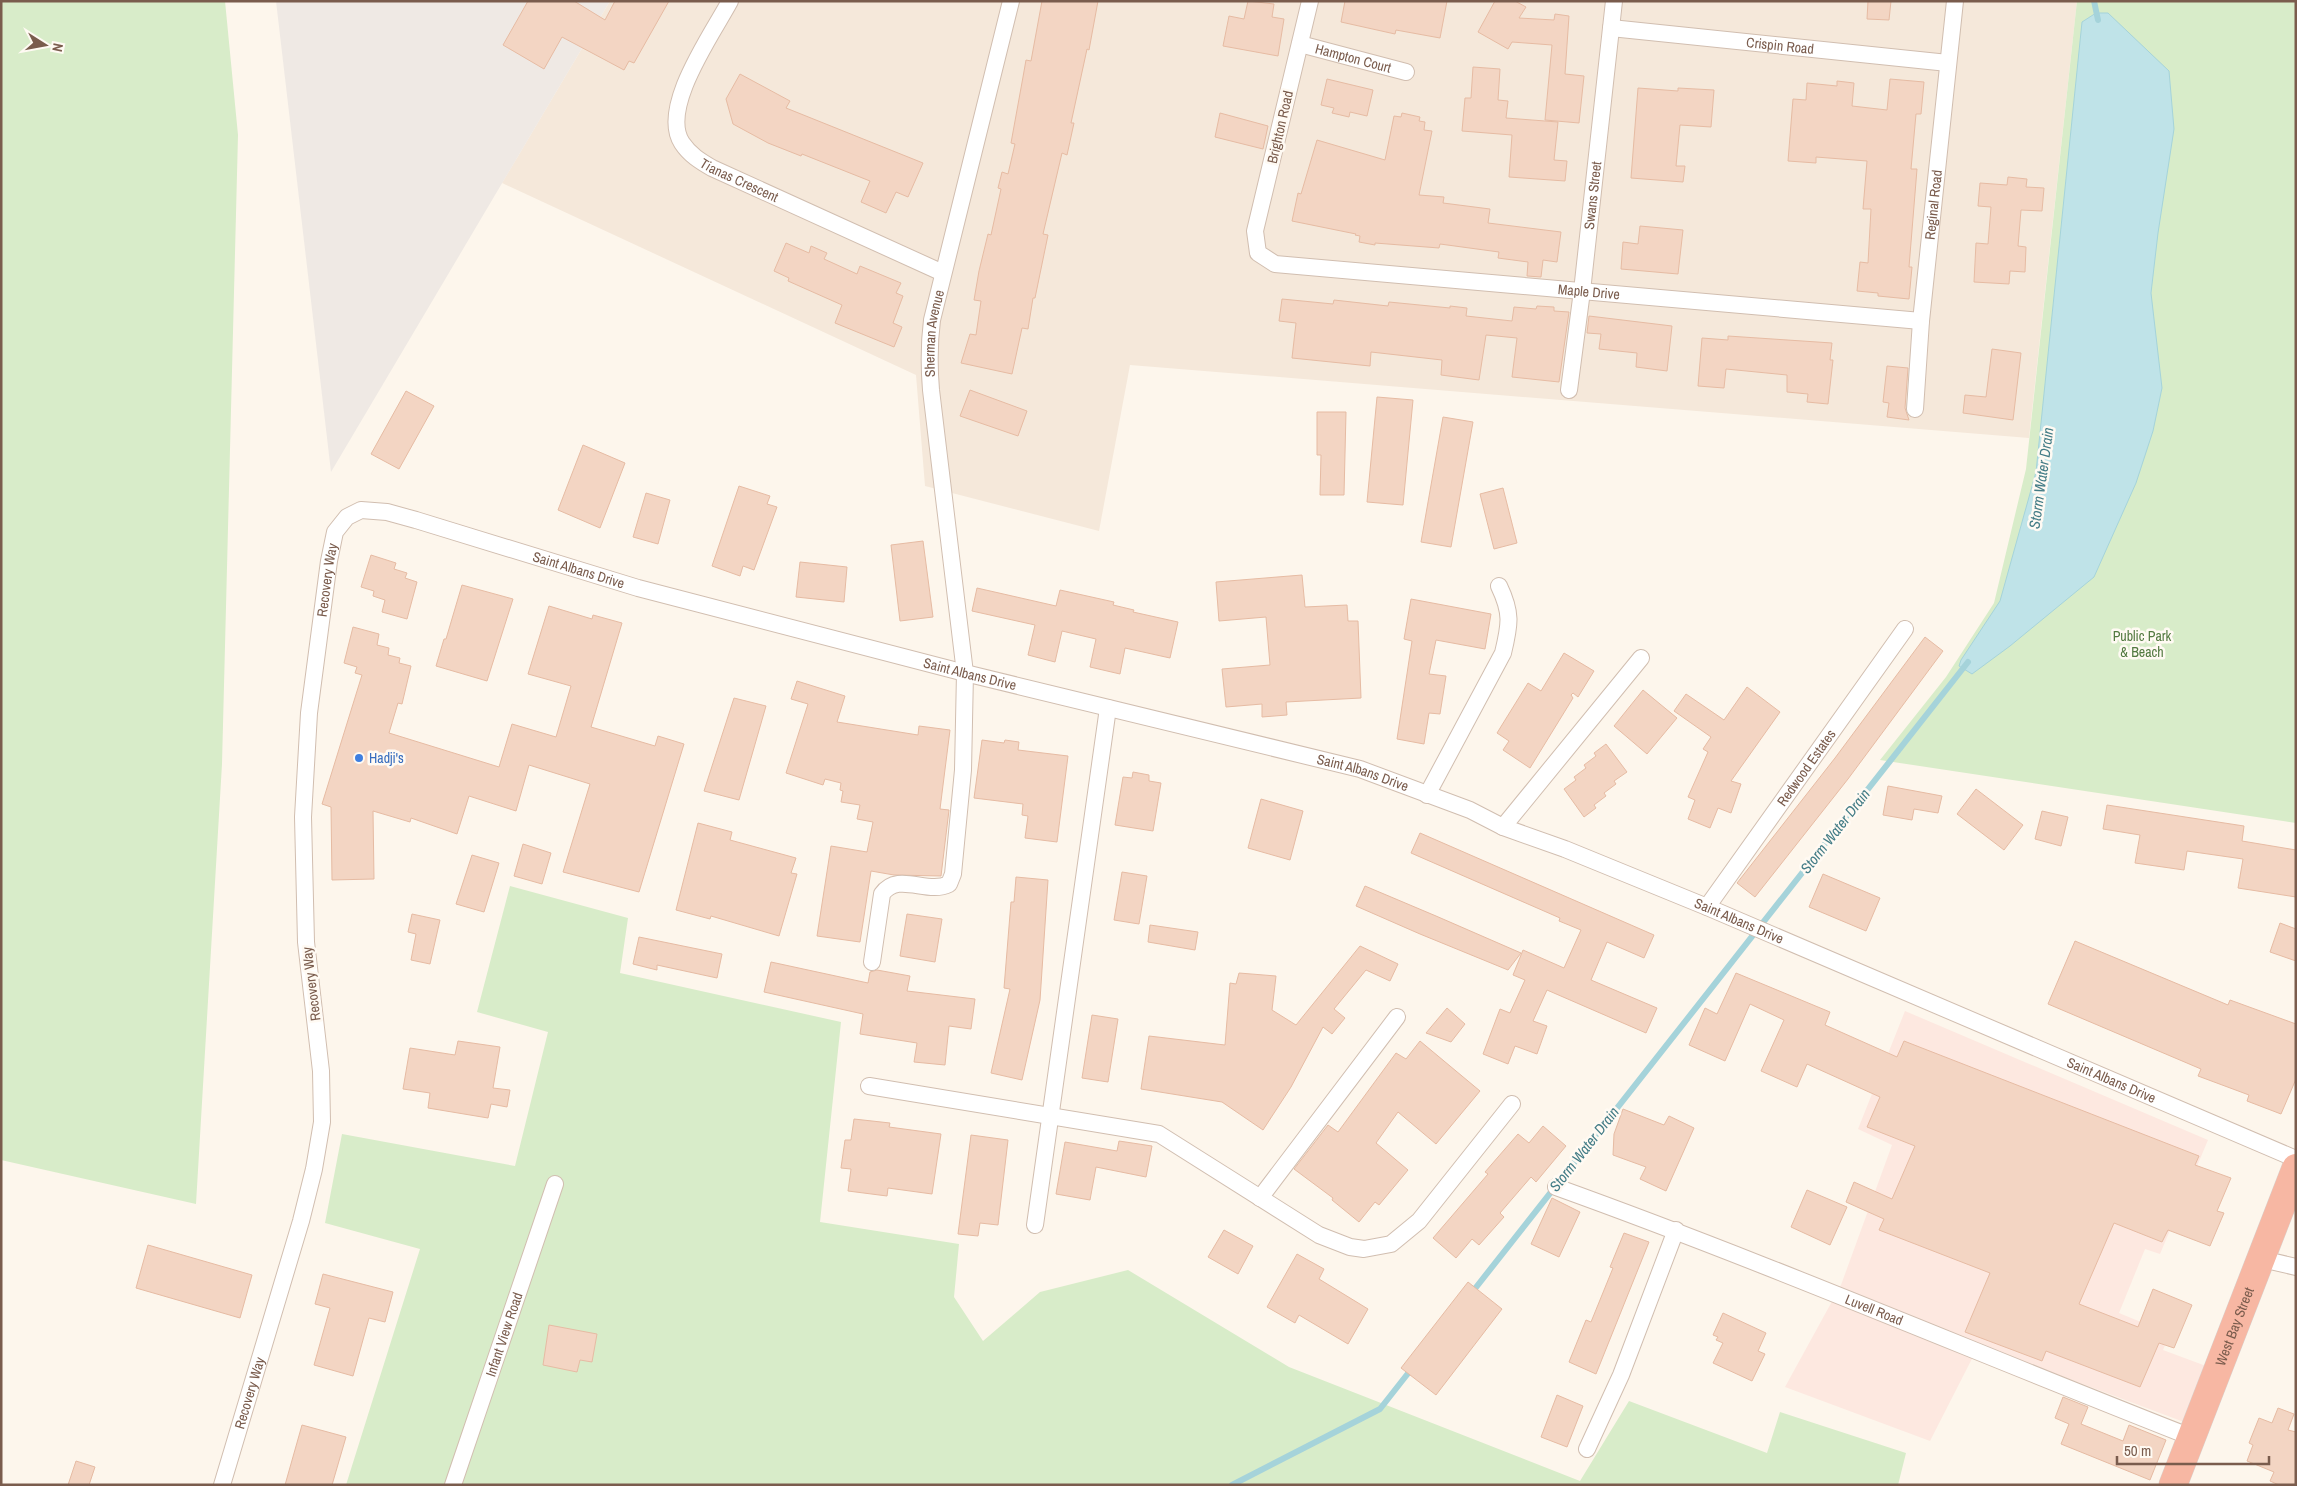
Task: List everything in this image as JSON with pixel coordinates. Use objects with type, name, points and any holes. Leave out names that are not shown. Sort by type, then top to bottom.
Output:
[{"type":"highway","name":"West Bay Street","points":[[2173,1485],[2296,1168]]},
{"type":"street","name":"Tianas Crescent","points":[[730,1],[687,80],[679,102],[676,124],[681,142],[694,157],[712,168],[944,273]]},
{"type":"street","name":"Sherman Avenue","points":[[872,962],[882,894],[887,887],[900,883],[940,889],[949,884],[952,874],[963,770],[965,673],[928,360],[932,320],[1011,1]]},
{"type":"street","name":"Brighton Road","points":[[1258,253],[1255,231],[1310,1]]},
{"type":"street","name":"Swans Street","points":[[1569,390],[1582,291],[1614,1]]},
{"type":"street","name":"Reginal Road","points":[[1915,409],[1921,321],[1955,1]]},
{"type":"street","name":"Crispin Road","points":[[1611,28],[1948,64]]},
{"type":"street","name":"Hampton Court","points":[[1300,44],[1406,72]]},
{"type":"street","name":"Maple Drive","points":[[1258,253],[1275,264],[1921,321]]},
{"type":"street","name":"Recovery Way","points":[[222,1485],[301,1221],[314,1169],[322,1122],[321,1072],[306,942],[303,817],[309,713],[329,561],[335,532],[347,517],[361,510],[387,512]]},
{"type":"street","name":"Saint Albans Drive","points":[[387,512],[638,588],[965,673],[1052,692],[1108,708],[1360,769],[1470,810],[1503,827],[1565,849],[1707,907],[2296,1159]]},
{"type":"street","points":[[1427,795],[1503,653],[1509,630],[1509,606],[1500,586]]},
{"type":"street","name":"Redwood Estates","points":[[1707,907],[1905,629]]},
{"type":"street","points":[[1503,827],[1641,658]]},
{"type":"street","points":[[1035,1225],[1108,708]]},
{"type":"street","points":[[1260,1198],[1397,1016]]},
{"type":"street","points":[[870,1086],[1159,1134],[1318,1235],[1335,1242],[1364,1249],[1391,1244],[1419,1221],[1512,1104]]},
{"type":"street","name":"Infant View Road","points":[[453,1485],[555,1184]]},
{"type":"street","name":"Luvell Road","points":[[1556,1187],[1676,1230],[1974,1352],[2191,1437]]},
{"type":"street","points":[[1587,1449],[1621,1375],[1676,1230]]},
{"type":"street","points":[[2262,1259],[2296,1267]]},
{"type":"shaded area","points":[[276,1],[610,1],[331,472]]},
{"type":"shaded area","points":[[610,1],[2077,1],[2029,438],[1130,365],[1099,531],[925,486],[916,375],[502,183]]},
{"type":"shaded area","points":[[1905,1011],[2208,1140],[2160,1254],[2145,1249],[2119,1313],[2170,1334],[2163,1350],[2206,1366],[2184,1422],[1979,1345],[1930,1441],[1785,1387],[1841,1285],[1892,1145],[1858,1129]]},
{"type":"green space","points":[[1,1],[225,1],[238,135],[222,764],[196,1204],[1,1160]]},
{"type":"green space","name":"Public Park & Beach","points":[[2077,1],[2296,1],[2296,823],[1880,760],[1946,677],[1994,603],[2026,469]]},
{"type":"green space","points":[[510,886],[628,918],[620,973],[841,1022],[820,1222],[959,1244],[954,1297],[983,1341],[1040,1292],[1128,1270],[1289,1367],[1580,1481],[1629,1401],[1767,1453],[1780,1412],[1906,1453],[1898,1485],[346,1485],[420,1249],[325,1223],[342,1134],[515,1166],[548,1032],[477,1012]]},
{"type":"water","points":[[2096,13],[2108,13],[2169,71],[2174,129],[2151,293],[2162,388],[2153,431],[2136,483],[2094,577],[2010,646],[1972,674],[1959,666],[1961,660],[2000,601],[2036,472],[2082,22]]},
{"type":"building","points":[[528,1],[574,1],[605,20],[615,1],[669,1],[634,63],[629,61],[624,70],[562,37],[544,69],[503,45]]},
{"type":"building","points":[[1042,1],[1098,1],[1089,50],[1087,49],[1071,123],[1074,123],[1067,155],[1062,153],[1043,234],[1048,235],[1035,298],[1033,298],[1028,329],[1022,328],[1012,374],[961,363],[970,334],[976,335],[981,301],[974,300],[979,271],[988,234],[991,235],[1001,189],[998,188],[1002,172],[1008,174],[1015,144],[1011,143],[1026,60],[1031,61]]},
{"type":"building","points":[[1248,1],[1274,4],[1272,17],[1284,19],[1278,56],[1223,46],[1229,16],[1244,19]]},
{"type":"building","points":[[1345,1],[1447,1],[1440,38],[1396,30],[1395,34],[1341,22]]},
{"type":"building","points":[[1495,1],[1515,1],[1526,7],[1519,18],[1554,20],[1555,14],[1569,16],[1565,74],[1584,76],[1579,123],[1545,120],[1552,45],[1512,42],[1508,49],[1478,32]]},
{"type":"building","points":[[1868,1],[1891,1],[1889,20],[1867,19]]},
{"type":"building","points":[[1473,67],[1500,69],[1498,100],[1508,101],[1506,118],[1558,122],[1554,160],[1567,161],[1565,181],[1509,177],[1512,135],[1462,131],[1465,98],[1471,98]]},
{"type":"building","points":[[740,74],[790,101],[786,108],[923,163],[908,197],[896,192],[886,213],[861,202],[870,181],[802,154],[801,156],[768,143],[733,124],[726,99]]},
{"type":"building","points":[[1327,79],[1373,90],[1367,116],[1350,112],[1349,117],[1332,113],[1334,108],[1321,105]]},
{"type":"building","points":[[1890,79],[1924,82],[1921,114],[1916,114],[1911,169],[1917,169],[1909,267],[1912,267],[1909,299],[1878,296],[1878,293],[1857,291],[1860,262],[1868,263],[1871,209],[1863,209],[1867,161],[1816,157],[1816,163],[1788,161],[1793,99],[1806,100],[1807,83],[1837,86],[1837,81],[1854,83],[1852,106],[1887,110]]},
{"type":"building","points":[[1638,88],[1678,91],[1678,88],[1714,90],[1711,127],[1680,125],[1676,166],[1685,166],[1683,182],[1631,178]]},
{"type":"building","points":[[1220,113],[1268,126],[1263,149],[1215,137]]},
{"type":"building","points":[[1402,113],[1420,117],[1419,121],[1425,122],[1424,130],[1432,131],[1419,195],[1444,197],[1443,203],[1490,209],[1488,223],[1561,232],[1557,262],[1543,260],[1541,277],[1527,276],[1528,262],[1498,258],[1499,252],[1440,244],[1439,248],[1375,243],[1375,245],[1359,242],[1360,236],[1356,234],[1292,221],[1298,193],[1301,194],[1317,140],[1385,160],[1394,116],[1401,117]]},
{"type":"building","points":[[2008,177],[2027,179],[2026,187],[2044,188],[2042,211],[2021,210],[2018,246],[2026,247],[2025,272],[2010,271],[2009,284],[1974,282],[1976,243],[1988,244],[1991,207],[1978,206],[1980,183],[2007,185]]},
{"type":"building","points":[[1640,226],[1683,230],[1678,274],[1621,269],[1623,242],[1638,244]]},
{"type":"building","points":[[786,243],[809,253],[811,246],[827,253],[824,259],[857,274],[860,266],[901,283],[896,293],[903,296],[893,323],[902,327],[894,347],[835,323],[842,305],[788,281],[789,278],[774,271]]},
{"type":"building","points":[[1282,299],[1333,304],[1334,300],[1388,306],[1389,302],[1450,308],[1450,306],[1467,308],[1466,316],[1512,321],[1514,307],[1536,309],[1537,306],[1554,307],[1554,311],[1569,312],[1559,382],[1512,377],[1517,338],[1486,335],[1479,380],[1441,375],[1442,360],[1371,352],[1370,366],[1292,358],[1296,323],[1279,321]]},
{"type":"building","points":[[1589,316],[1672,326],[1667,371],[1636,367],[1637,353],[1599,349],[1601,334],[1587,333]]},
{"type":"building","points":[[1728,336],[1832,343],[1830,360],[1833,360],[1828,404],[1807,402],[1808,394],[1787,392],[1787,375],[1726,369],[1724,388],[1698,386],[1702,338],[1728,340]]},
{"type":"building","points":[[1992,349],[2021,353],[2013,420],[1963,413],[1965,395],[1986,397]]},
{"type":"building","points":[[1887,366],[1908,368],[1905,408],[1909,420],[1887,417],[1889,403],[1883,402]]},
{"type":"building","points":[[970,390],[1027,411],[1018,436],[960,416]]},
{"type":"building","points":[[406,391],[434,406],[399,469],[371,454]]},
{"type":"building","points":[[1377,397],[1413,400],[1403,505],[1367,502]]},
{"type":"building","points":[[1317,412],[1346,412],[1344,495],[1320,495],[1321,455],[1317,455]]},
{"type":"building","points":[[1443,417],[1473,422],[1451,547],[1421,542]]},
{"type":"building","points":[[583,445],[625,463],[600,528],[558,510]]},
{"type":"building","points":[[739,486],[770,496],[767,504],[777,507],[754,570],[743,566],[740,576],[712,566]]},
{"type":"building","points":[[1503,488],[1517,543],[1494,549],[1480,494]]},
{"type":"building","points":[[646,493],[670,500],[658,544],[633,537]]},
{"type":"building","points":[[923,541],[933,617],[900,621],[891,545]]},
{"type":"building","points":[[371,555],[396,563],[394,569],[407,573],[405,578],[417,582],[407,619],[382,612],[385,600],[373,596],[374,591],[361,587]]},
{"type":"building","points":[[800,562],[847,567],[844,602],[796,597]]},
{"type":"building","points":[[1302,575],[1305,607],[1347,605],[1348,621],[1358,621],[1361,698],[1286,702],[1287,715],[1262,717],[1262,704],[1226,707],[1222,669],[1270,665],[1266,617],[1219,621],[1216,582]]},
{"type":"building","points":[[462,585],[513,599],[487,681],[436,666]]},
{"type":"building","points":[[977,588],[1056,606],[1060,590],[1114,602],[1113,605],[1134,610],[1133,612],[1178,622],[1170,658],[1125,648],[1120,674],[1090,667],[1096,639],[1062,631],[1055,662],[1028,655],[1035,625],[972,611]]},
{"type":"building","points":[[1411,599],[1491,614],[1485,649],[1436,640],[1429,674],[1446,676],[1440,714],[1429,713],[1424,744],[1397,739],[1412,641],[1404,639]]},
{"type":"building","points":[[549,606],[592,619],[593,615],[622,623],[591,727],[655,746],[658,736],[684,744],[639,892],[563,872],[590,784],[529,765],[516,811],[469,796],[457,834],[411,818],[410,822],[373,811],[374,879],[332,880],[331,807],[322,804],[362,675],[355,673],[357,667],[344,663],[353,627],[379,634],[377,645],[389,648],[388,655],[400,658],[399,663],[411,666],[402,704],[398,703],[389,733],[499,767],[512,724],[556,737],[571,686],[528,674]]},
{"type":"building","points":[[1925,637],[1943,651],[1848,779],[1755,897],[1737,883],[1835,758]]},
{"type":"building","points":[[1564,653],[1594,671],[1578,697],[1573,693],[1571,695],[1573,698],[1530,768],[1503,750],[1509,741],[1497,733],[1528,683],[1541,691]]},
{"type":"building","points":[[797,681],[845,696],[837,722],[918,735],[919,726],[950,730],[940,809],[949,810],[941,876],[894,875],[871,871],[860,942],[817,936],[831,846],[867,852],[873,822],[857,819],[860,805],[841,802],[843,791],[840,790],[841,783],[825,779],[823,785],[786,773],[808,704],[791,699]]},
{"type":"building","points":[[1747,687],[1780,712],[1731,781],[1741,784],[1731,813],[1718,808],[1710,828],[1688,819],[1695,800],[1688,797],[1708,752],[1703,749],[1711,737],[1674,711],[1686,694],[1724,720]]},
{"type":"building","points":[[1643,690],[1677,718],[1647,754],[1614,726]]},
{"type":"building","points":[[734,698],[766,706],[739,800],[704,791]]},
{"type":"building","points":[[982,740],[1004,743],[1005,740],[1019,742],[1018,750],[1068,756],[1057,842],[1025,838],[1028,816],[1022,815],[1023,804],[974,798]]},
{"type":"building","points":[[1606,744],[1627,772],[1614,781],[1616,784],[1604,793],[1606,796],[1594,805],[1596,808],[1584,817],[1564,789],[1576,780],[1574,777],[1586,768],[1584,765],[1596,756],[1594,753]]},
{"type":"building","points":[[1133,772],[1149,775],[1149,781],[1161,783],[1153,831],[1115,825],[1123,777],[1132,778]]},
{"type":"building","points":[[1888,786],[1942,796],[1938,813],[1914,809],[1912,820],[1883,815]]},
{"type":"building","points":[[1976,789],[2023,825],[2004,850],[1957,814]]},
{"type":"building","points":[[1261,799],[1303,811],[1290,860],[1248,848]]},
{"type":"building","points":[[2107,805],[2244,826],[2242,841],[2296,850],[2296,897],[2238,888],[2243,859],[2187,851],[2184,870],[2135,863],[2140,835],[2103,829]]},
{"type":"building","points":[[2042,811],[2068,817],[2061,846],[2035,839]]},
{"type":"building","points":[[698,823],[732,832],[730,840],[796,858],[791,873],[797,874],[779,936],[711,916],[710,919],[676,910]]},
{"type":"building","points":[[1420,833],[1654,935],[1644,958],[1607,942],[1591,980],[1657,1008],[1646,1033],[1547,990],[1533,1021],[1547,1026],[1537,1054],[1515,1046],[1508,1064],[1483,1054],[1500,1009],[1510,1013],[1525,980],[1513,975],[1523,950],[1564,968],[1581,930],[1559,921],[1560,918],[1411,853]]},
{"type":"building","points":[[523,844],[551,853],[542,884],[514,876]]},
{"type":"building","points":[[472,855],[499,863],[484,912],[456,904]]},
{"type":"building","points":[[1122,872],[1147,876],[1139,924],[1114,920]]},
{"type":"building","points":[[1823,874],[1880,898],[1866,931],[1809,907]]},
{"type":"building","points":[[1016,877],[1048,880],[1040,1000],[1022,1080],[991,1073],[1010,989],[1004,988],[1011,902],[1014,902]]},
{"type":"building","points":[[1365,886],[1521,953],[1508,970],[1420,934],[1356,906]]},
{"type":"building","points":[[412,914],[440,920],[430,964],[411,960],[416,934],[408,932]]},
{"type":"building","points":[[907,914],[942,919],[935,962],[900,956]]},
{"type":"building","points":[[2280,923],[2296,929],[2296,961],[2270,952]]},
{"type":"building","points":[[1150,925],[1198,932],[1195,950],[1148,942]]},
{"type":"building","points":[[639,937],[722,954],[717,978],[657,965],[657,970],[633,964]]},
{"type":"building","points":[[2075,941],[2228,1005],[2230,1000],[2296,1024],[2296,1079],[2281,1114],[2247,1101],[2249,1095],[2198,1076],[2201,1069],[2048,1004]]},
{"type":"building","points":[[1360,946],[1398,964],[1390,981],[1366,970],[1334,1009],[1345,1018],[1332,1034],[1323,1027],[1291,1087],[1263,1130],[1222,1102],[1141,1089],[1149,1036],[1225,1045],[1230,983],[1236,984],[1239,973],[1276,976],[1272,1010],[1296,1025]]},
{"type":"building","points":[[771,962],[868,983],[870,972],[877,970],[910,976],[907,991],[975,999],[971,1029],[949,1026],[945,1065],[914,1062],[917,1043],[860,1034],[863,1014],[764,992]]},
{"type":"building","points":[[1736,973],[1830,1012],[1825,1025],[1897,1057],[1904,1041],[2199,1156],[2195,1165],[2231,1178],[2217,1211],[2224,1213],[2210,1246],[2168,1230],[2162,1242],[2114,1223],[2079,1304],[2138,1327],[2153,1289],[2192,1305],[2174,1348],[2159,1343],[2140,1387],[2046,1351],[2042,1361],[1965,1332],[1990,1273],[1879,1230],[1884,1219],[1846,1202],[1854,1182],[1892,1199],[1915,1146],[1867,1127],[1880,1097],[1807,1064],[1797,1087],[1761,1071],[1784,1020],[1750,1004],[1725,1061],[1689,1045],[1705,1008],[1717,1014]]},
{"type":"building","points":[[1447,1008],[1465,1024],[1451,1042],[1426,1033]]},
{"type":"building","points":[[1092,1015],[1118,1019],[1108,1082],[1082,1078]]},
{"type":"building","points":[[458,1041],[500,1047],[493,1088],[510,1090],[507,1107],[491,1104],[488,1118],[428,1108],[430,1093],[403,1089],[410,1048],[455,1055]]},
{"type":"building","points":[[1420,1041],[1480,1091],[1436,1144],[1398,1112],[1376,1143],[1408,1170],[1379,1205],[1375,1202],[1359,1222],[1332,1200],[1333,1198],[1294,1169],[1328,1125],[1338,1132],[1396,1053],[1406,1059]]},
{"type":"building","points":[[1623,1109],[1664,1125],[1669,1116],[1694,1128],[1666,1191],[1640,1179],[1646,1167],[1613,1155],[1614,1134]]},
{"type":"building","points":[[854,1119],[890,1123],[889,1127],[941,1134],[932,1194],[888,1188],[887,1196],[848,1191],[851,1169],[841,1168],[845,1140],[851,1140]]},
{"type":"building","points":[[1543,1126],[1566,1146],[1536,1182],[1531,1177],[1500,1213],[1504,1217],[1479,1245],[1472,1239],[1456,1258],[1433,1238],[1488,1174],[1485,1172],[1518,1134],[1529,1143]]},
{"type":"building","points":[[971,1135],[1008,1140],[998,1225],[980,1223],[978,1236],[958,1234]]},
{"type":"building","points":[[1119,1141],[1152,1146],[1146,1177],[1096,1167],[1090,1200],[1056,1194],[1065,1142],[1117,1151]]},
{"type":"building","points":[[1807,1190],[1847,1207],[1830,1245],[1791,1227]]},
{"type":"building","points":[[1552,1198],[1580,1212],[1559,1257],[1531,1244]]},
{"type":"building","points":[[1224,1230],[1253,1246],[1238,1274],[1208,1257]]},
{"type":"building","points":[[1624,1233],[1649,1242],[1596,1374],[1569,1362],[1586,1320],[1591,1322],[1613,1268],[1610,1267]]},
{"type":"building","points":[[148,1245],[252,1275],[240,1318],[136,1288]]},
{"type":"building","points":[[1297,1254],[1324,1269],[1319,1279],[1368,1309],[1348,1344],[1299,1315],[1295,1323],[1267,1307]]},
{"type":"building","points":[[323,1274],[393,1292],[385,1322],[369,1318],[353,1376],[314,1365],[330,1308],[315,1304]]},
{"type":"building","points":[[1468,1282],[1502,1309],[1436,1395],[1401,1368]]},
{"type":"building","points":[[1723,1313],[1766,1333],[1758,1351],[1765,1354],[1752,1381],[1713,1363],[1723,1343],[1716,1340],[1718,1337],[1713,1335]]},
{"type":"building","points":[[549,1325],[597,1334],[592,1362],[580,1360],[577,1372],[543,1365]]},
{"type":"building","points":[[1557,1395],[1583,1406],[1567,1447],[1541,1437]]},
{"type":"building","points":[[2063,1397],[2088,1407],[2081,1424],[2123,1441],[2129,1425],[2166,1440],[2150,1480],[2061,1444],[2069,1424],[2055,1418]]},
{"type":"building","points":[[2278,1408],[2294,1414],[2288,1430],[2296,1432],[2296,1485],[2279,1485],[2270,1481],[2274,1472],[2247,1461],[2253,1445],[2249,1443],[2259,1418],[2272,1423]]},
{"type":"building","points":[[302,1425],[346,1437],[332,1485],[285,1485]]},
{"type":"building","points":[[76,1461],[95,1467],[89,1485],[68,1485]]},
{"type":"waterway","name":"Storm Water Drain","points":[[2094,1],[2098,20]]},
{"type":"waterway","name":"Storm Water Drain","points":[[1470,1295],[1968,662]]},
{"type":"waterway","name":"Storm Water Drain","points":[[1232,1485],[1380,1409],[1413,1367]]},
{"type":"place","name":"Hadji's","points":[[359,758]]}]
